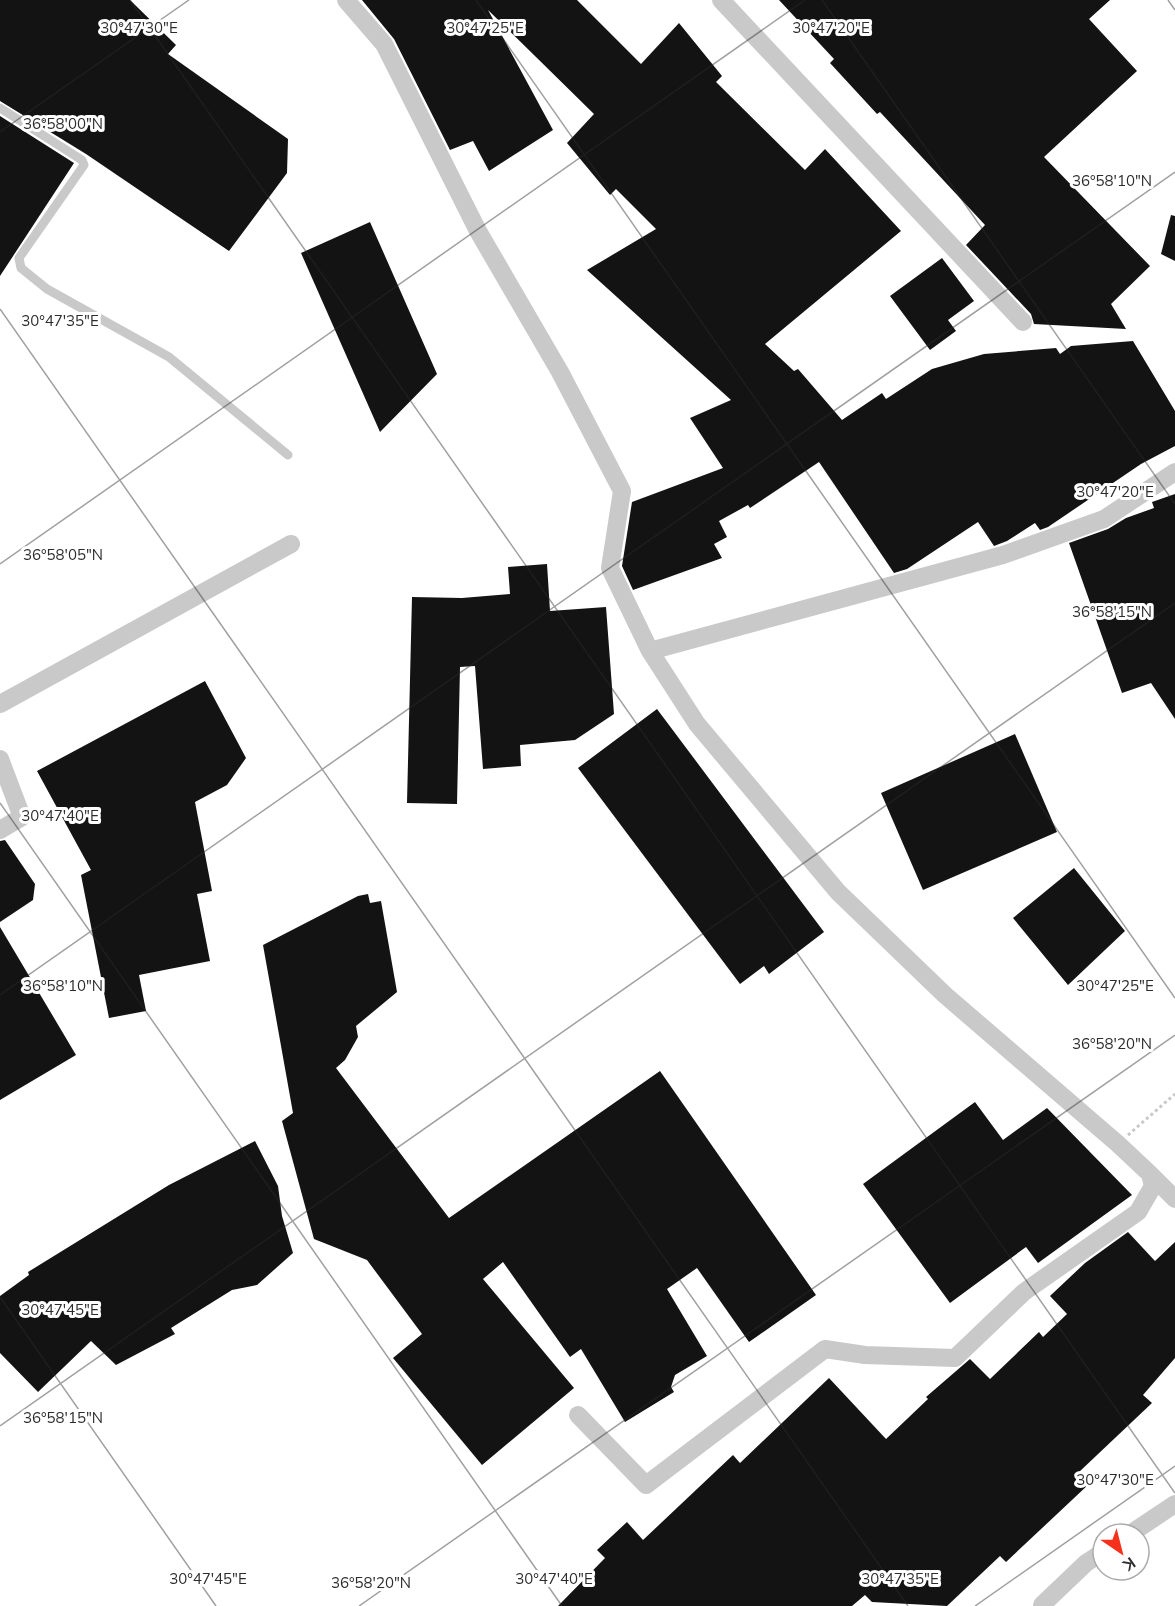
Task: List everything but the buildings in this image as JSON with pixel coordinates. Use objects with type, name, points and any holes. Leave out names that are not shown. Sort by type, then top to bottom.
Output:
[{"type":"street","points":[[346,0],[384,44],[478,231],[560,372],[622,491],[610,568],[650,651],[697,724],[838,892],[945,995],[1118,1144],[1175,1198]]},
{"type":"street","points":[[721,0],[1023,322]]},
{"type":"street","points":[[650,651],[1003,555],[1104,519],[1175,472]]},
{"type":"street","points":[[0,704],[291,544]]},
{"type":"street","points":[[0,759],[22,817],[0,830]]},
{"type":"street","points":[[578,1415],[646,1485],[825,1349],[866,1354],[955,1358],[1024,1292],[1138,1212],[1153,1186],[1150,1174]]},
{"type":"street","points":[[1148,1522],[1175,1504]]},
{"type":"street","points":[[1042,1605],[1091,1560]]},
{"type":"lane","points":[[0,108],[82,160],[84,165],[19,258],[21,268],[47,289],[169,357],[288,455]]},
{"type":"path","points":[[1118,1144],[1175,1094]]}]
